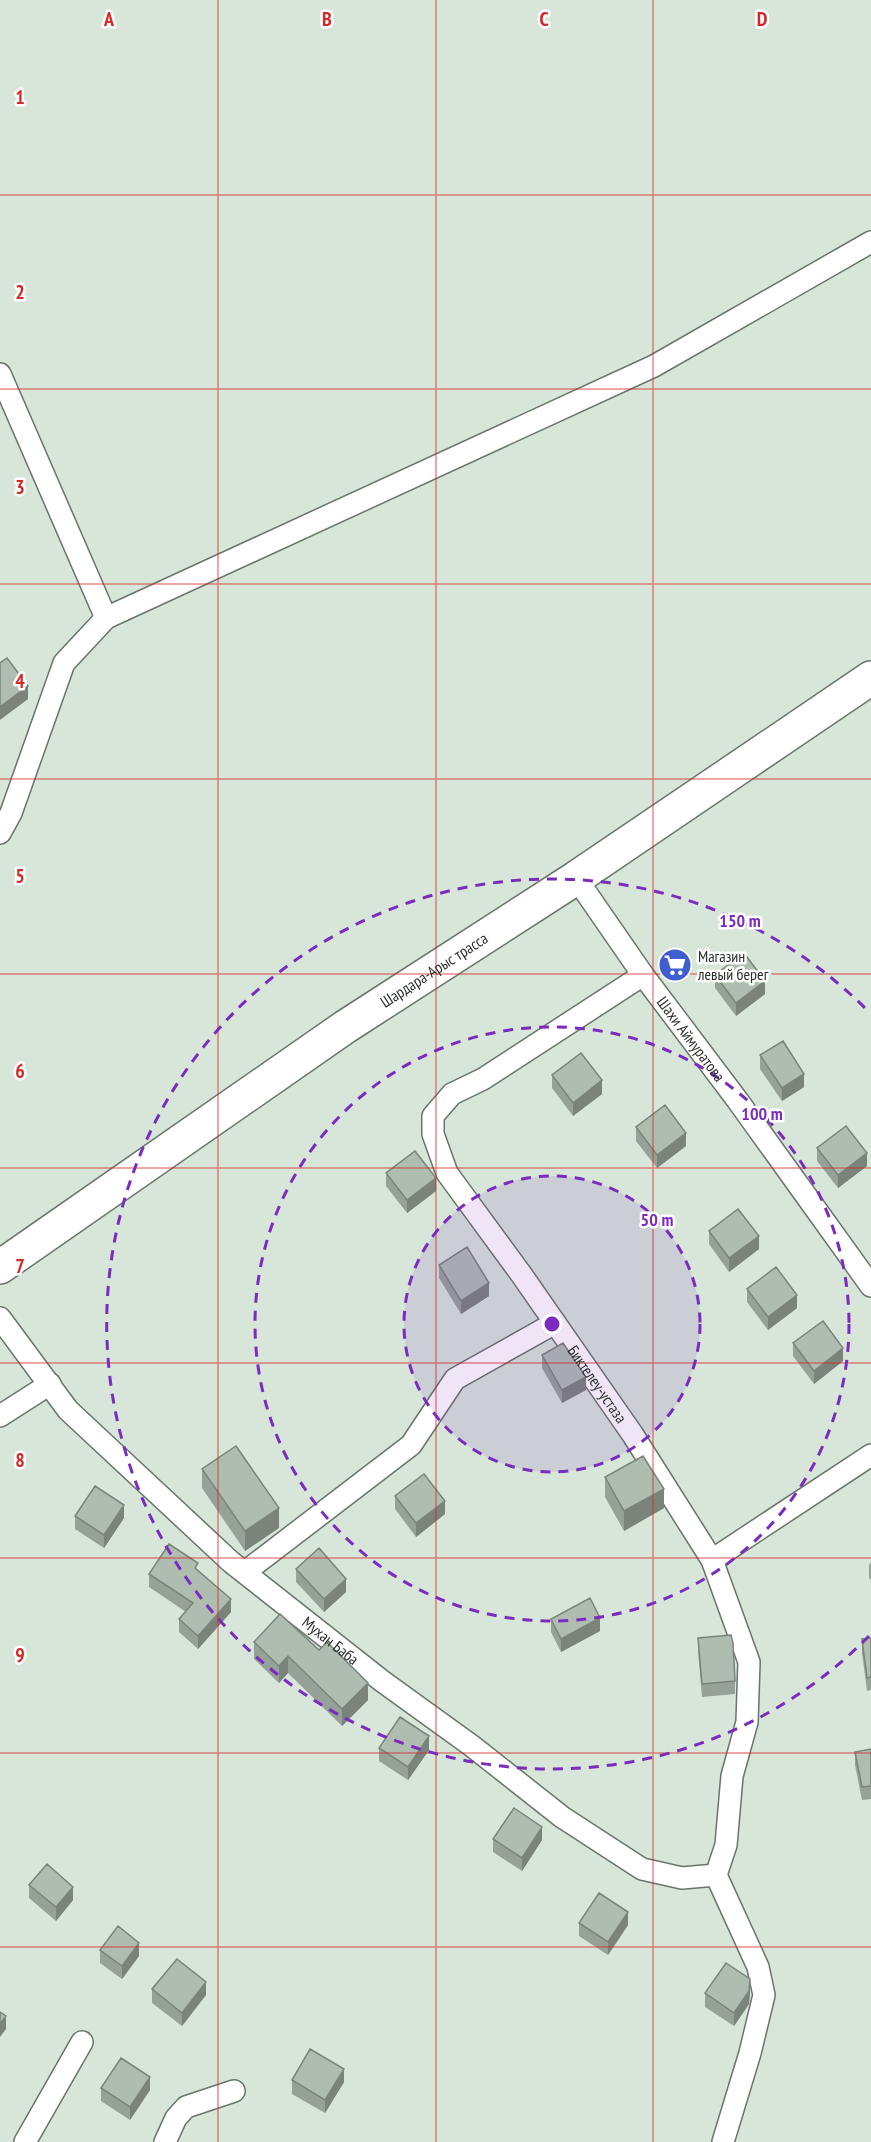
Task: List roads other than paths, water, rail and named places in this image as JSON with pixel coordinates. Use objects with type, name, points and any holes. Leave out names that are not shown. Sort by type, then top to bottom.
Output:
[{"type":"main road","name":"Шардара-Арыс трасса","points":[[0,1267],[345,1027],[576,878],[871,678]]},
{"type":"street","points":[[0,833],[11,813],[64,663],[106,618],[654,366],[871,242]]},
{"type":"street","points":[[0,374],[106,618]]},
{"type":"street","name":"Шахи Аймуратова","points":[[576,878],[643,975],[738,1101],[871,1286]]},
{"type":"street","name":"Биктелеу-устаза","points":[[643,975],[483,1079],[452,1094],[434,1116],[433,1134],[447,1173],[633,1435],[712,1560],[749,1662],[747,1722],[732,1776],[726,1845],[716,1875]]},
{"type":"street","name":"Мухан Баба","points":[[0,1318],[68,1410],[231,1562],[382,1681],[472,1746],[562,1816],[642,1869],[682,1878],[716,1875]]},
{"type":"street","points":[[245,1572],[411,1445],[455,1379],[555,1323]]},
{"type":"street","points":[[0,1416],[50,1384]]},
{"type":"street","points":[[712,1560],[871,1455]]},
{"type":"street","points":[[716,1875],[758,1967],[764,1995],[750,2053],[723,2142]]},
{"type":"street","points":[[25,2142],[82,2042]]},
{"type":"street","points":[[165,2142],[176,2118],[186,2108],[234,2091]]},
{"type":"place","name":"Магазин левый берег","points":[[675,965]]}]
